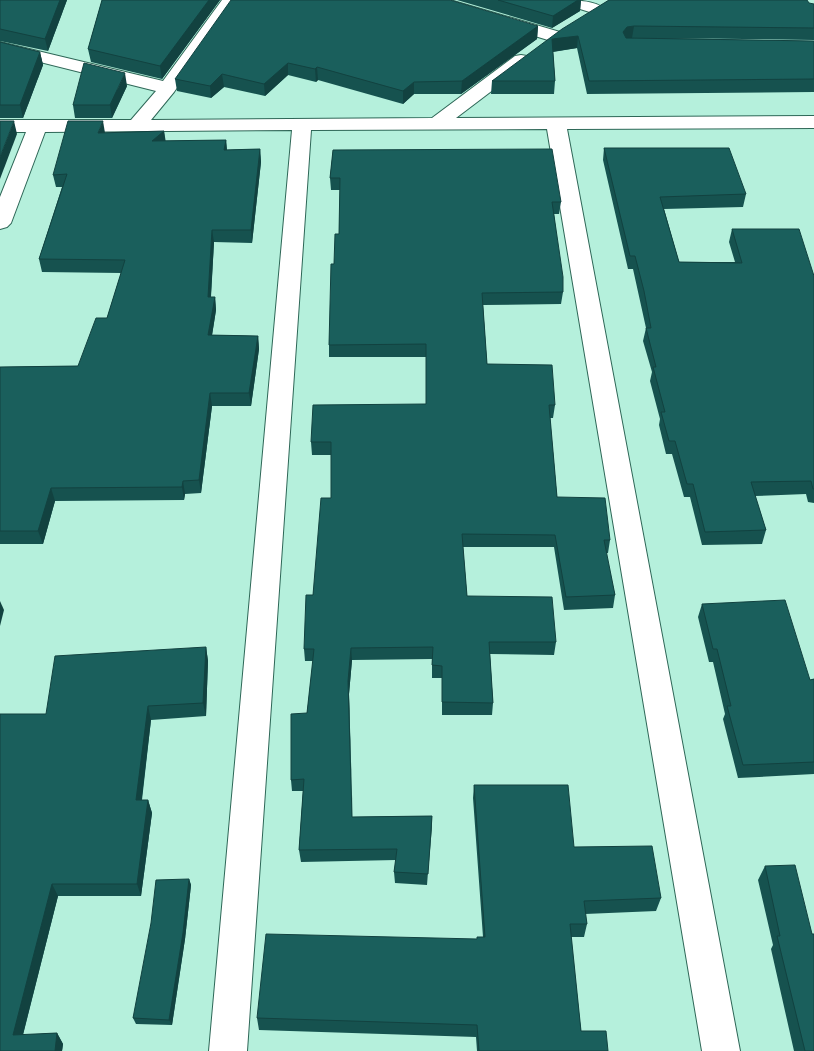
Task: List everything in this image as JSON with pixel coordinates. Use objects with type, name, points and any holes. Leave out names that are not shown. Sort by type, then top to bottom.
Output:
[{"type":"street","points":[[136,126],[168,88],[230,0]]},
{"type":"street","points":[[432,0],[565,29]]},
{"type":"street","points":[[567,0],[596,9]]},
{"type":"street","points":[[436,124],[565,29],[612,0]]},
{"type":"street","points":[[0,47],[168,88]]},
{"type":"street","points":[[0,126],[814,122]]},
{"type":"street","points":[[556,123],[721,1051]]},
{"type":"street","points":[[228,1051],[302,125]]},
{"type":"street","points":[[0,223],[38,126]]},
{"type":"building","points":[[0,0],[60,0],[45,39],[0,29]]},
{"type":"building","points":[[102,0],[209,0],[160,66],[88,49]]},
{"type":"building","points":[[231,0],[450,0],[538,26],[462,81],[414,82],[403,91],[317,67],[315,69],[288,63],[264,84],[222,74],[210,86],[175,79]]},
{"type":"building","points":[[498,0],[578,0],[553,16]]},
{"type":"building","points":[[609,0],[807,0],[809,3],[814,4],[814,28],[634,26],[627,27],[623,32],[626,38],[814,41],[814,79],[589,81],[578,36],[552,39],[555,81],[492,81],[562,29]]},
{"type":"building","points":[[0,42],[40,52],[20,105],[0,105]]},
{"type":"building","points":[[84,63],[125,73],[110,105],[73,105]]},
{"type":"building","points":[[0,121],[14,121],[0,157]]},
{"type":"building","points":[[68,121],[103,121],[98,133],[164,131],[152,141],[226,140],[224,150],[260,149],[251,230],[212,230],[208,297],[215,297],[208,335],[258,336],[249,393],[210,393],[199,480],[183,481],[182,487],[51,488],[38,531],[0,531],[0,367],[78,366],[96,318],[107,318],[125,260],[39,259],[67,174],[53,175]]},
{"type":"building","points":[[604,148],[729,148],[746,194],[660,197],[679,262],[742,263],[732,229],[799,229],[814,276],[814,489],[811,481],[751,482],[766,530],[705,532],[693,484],[687,484],[675,441],[669,441],[661,412],[665,412],[653,367],[656,367],[646,328],[651,328],[644,291],[635,256],[630,256]]},
{"type":"building","points":[[552,149],[561,202],[552,202],[563,277],[563,292],[482,293],[487,364],[552,365],[555,405],[549,405],[557,497],[605,498],[610,540],[604,540],[615,595],[566,597],[555,535],[462,534],[467,596],[552,597],[556,642],[489,642],[493,703],[442,702],[442,666],[432,665],[433,647],[351,648],[348,681],[352,817],[432,816],[428,874],[394,872],[397,849],[299,850],[304,779],[291,780],[291,714],[307,713],[314,649],[304,649],[306,595],[313,595],[321,498],[331,498],[331,442],[311,442],[313,405],[426,404],[426,344],[329,345],[331,264],[334,264],[335,234],[339,234],[340,178],[330,178],[333,150]]},
{"type":"building","points":[[785,600],[810,680],[814,679],[814,762],[743,765],[727,706],[731,706],[717,649],[713,649],[702,604]]},
{"type":"building","points":[[206,647],[203,703],[148,706],[136,800],[148,800],[137,884],[52,884],[13,1035],[57,1033],[55,1051],[0,1051],[0,714],[46,714],[55,656]]},
{"type":"building","points":[[474,785],[568,785],[574,847],[652,846],[661,898],[584,901],[587,924],[570,924],[581,1031],[606,1031],[608,1051],[479,1051],[477,1025],[257,1018],[266,934],[477,939],[477,937],[485,937]]},
{"type":"building","points":[[795,865],[812,934],[814,934],[814,1051],[805,1051],[777,936],[780,936],[765,866]]},
{"type":"building","points":[[189,879],[183,933],[169,1020],[133,1018],[151,923],[156,880]]}]
